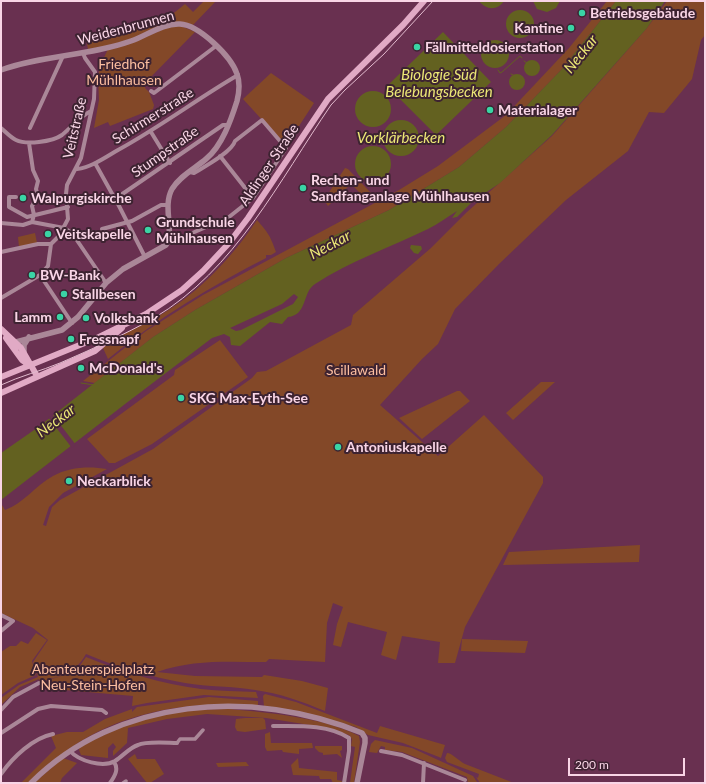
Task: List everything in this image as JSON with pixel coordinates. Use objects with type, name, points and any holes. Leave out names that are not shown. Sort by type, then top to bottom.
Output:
[{"type":"main road","name":"Aldinger Straße","points":[[1,377],[17,369],[76,348],[130,322],[182,290],[223,250],[248,218],[328,99],[348,77],[385,44],[424,1]]},
{"type":"main road","name":"Aldinger Straße","points":[[1,393],[94,351],[130,322]]},
{"type":"main road","points":[[1,329],[24,353],[29,365],[37,376]]},
{"type":"main road","points":[[1,334],[13,342],[22,360],[29,365]]},
{"type":"main road","points":[[17,369],[22,360]]},
{"type":"street","name":"Weidenbrunnen","points":[[1,70],[18,64],[83,53],[130,42],[175,24],[190,26],[216,46],[225,55],[238,75]]},
{"type":"street","points":[[151,91],[154,93],[216,46]]},
{"type":"street","name":"Veitstraße","points":[[51,244],[64,228],[68,219],[66,194],[67,185],[77,169],[94,99],[95,72],[83,53]]},
{"type":"street","points":[[30,128],[63,56]]},
{"type":"street","points":[[168,242],[167,205],[172,190],[180,178],[207,158],[222,138],[237,100],[239,83],[238,75]]},
{"type":"street","name":"Schirmerstraße","points":[[77,169],[84,168],[95,163],[151,132],[238,75]]},
{"type":"street","points":[[1,128],[17,140],[29,143],[60,136],[82,115],[91,111]]},
{"type":"street","name":"Aldinger Straße","points":[[13,342],[29,337],[52,334],[62,330],[72,323],[106,283],[166,245],[168,242],[174,241],[229,217],[253,198],[286,148],[262,120],[235,141],[234,145],[220,156],[253,198]]},
{"type":"street","name":"Stumpstraße","points":[[116,200],[223,125],[227,125]]},
{"type":"street","points":[[151,132],[170,163]]},
{"type":"street","points":[[29,143],[33,170],[38,181],[36,189],[38,196],[32,206],[34,215],[32,222]]},
{"type":"street","points":[[190,172],[194,173],[220,156]]},
{"type":"street","points":[[95,163],[145,257]]},
{"type":"street","points":[[16,197],[9,197],[9,207],[27,217],[68,207]]},
{"type":"street","points":[[102,229],[127,221],[161,205],[167,205]]},
{"type":"street","points":[[1,224],[23,225],[32,222],[64,228],[72,233],[106,283]]},
{"type":"street","points":[[72,233],[94,232]]},
{"type":"street","points":[[1,252],[38,244],[51,244],[48,266],[40,275],[1,298]]},
{"type":"street","points":[[40,275],[72,323]]},
{"type":"street","points":[[24,353],[24,345],[29,337]]},
{"type":"street","points":[[1,615],[13,621],[1,630]]},
{"type":"street","points":[[1,710],[13,697],[39,683]]},
{"type":"street","points":[[1,733],[38,709],[51,706],[102,710],[106,713]]},
{"type":"street","points":[[31,783],[46,768],[70,750],[105,731],[129,721],[170,711],[199,707],[227,706],[271,710],[324,721],[362,733],[365,738],[357,783]]},
{"type":"street","points":[[273,726],[313,727],[349,738],[348,762],[344,783]]},
{"type":"street","points":[[70,750],[76,757],[83,761],[95,763],[114,762],[139,744],[172,745],[178,743],[180,739],[196,739],[203,730]]},
{"type":"street","points":[[1,774],[10,763],[40,738],[53,734]]},
{"type":"street","points":[[381,751],[402,755],[465,780]]},
{"type":"street","points":[[110,783],[116,773],[116,765],[114,762]]},
{"type":"street","points":[[423,783],[424,763]]},
{"type":"green space","points":[[204,1],[216,1],[193,25],[185,23],[170,24],[129,40],[88,49],[85,34],[169,22],[169,17],[185,4],[193,12]]},
{"type":"green space","points":[[607,1],[616,1],[562,69],[506,127],[459,167],[389,210],[286,258],[195,310],[153,337],[95,383],[83,381],[146,331],[203,295],[399,190],[438,166],[506,115],[569,48]]},
{"type":"green space","name":"Scillawald","points":[[667,1],[705,1],[705,35],[701,40],[692,79],[664,113],[649,112],[628,151],[566,200],[499,264],[455,309],[438,344],[422,359],[380,405],[438,456],[484,415],[543,477],[543,483],[465,627],[455,663],[438,663],[440,642],[402,636],[396,660],[381,655],[387,632],[348,622],[341,647],[333,645],[337,624],[343,607],[333,603],[327,623],[325,662],[269,659],[266,662],[211,662],[184,665],[157,672],[195,676],[262,677],[264,675],[302,681],[328,688],[325,711],[291,698],[264,691],[185,683],[147,675],[86,654],[77,666],[67,673],[40,682],[39,679],[20,687],[1,705],[1,698],[19,685],[38,677],[33,662],[48,640],[33,628],[1,613],[1,505],[5,510],[12,507],[47,480],[59,473],[72,469],[107,469],[63,493],[49,507],[43,525],[46,526],[52,507],[60,500],[153,449],[252,378],[257,372],[266,371],[351,325],[353,315],[431,248],[467,212],[552,136],[647,28]]},
{"type":"green space","name":"Friedhof Mühlhausen","points":[[171,26],[181,26],[195,32],[146,82],[145,88],[149,92],[154,105],[153,109],[110,126],[108,122],[94,128],[99,100],[98,78],[100,66],[108,49],[134,42]]},
{"type":"green space","points":[[271,73],[314,103],[286,146],[243,99]]},
{"type":"green space","points":[[345,168],[348,169],[372,194],[369,196],[365,192],[362,195],[351,184],[328,206],[324,200]]},
{"type":"green space","points":[[257,220],[268,234],[276,252],[271,255],[266,255],[266,258],[268,257],[226,279],[166,316],[108,359],[103,348],[106,344],[162,314],[190,295],[226,260]]},
{"type":"green space","points":[[35,233],[37,243],[19,247],[18,237]]},
{"type":"green space","name":"SKG Max-Eyth-See","points":[[220,340],[248,377],[152,444],[115,463],[109,463],[87,439],[174,375],[175,370]]},
{"type":"green space","points":[[541,382],[555,382],[513,420],[506,413]]},
{"type":"green space","points":[[457,391],[460,391],[470,401],[422,439],[399,418]]},
{"type":"green space","points":[[640,545],[639,562],[503,565],[509,552]]},
{"type":"green space","points":[[36,633],[47,640],[32,661],[36,675],[18,683],[1,695],[1,652],[10,646],[16,646],[21,641],[28,644]]},
{"type":"green space","points":[[462,639],[528,641],[525,653],[461,651]]},
{"type":"green space","name":"Abenteuerspielplatz Neu-Stein-Hofen","points":[[86,657],[114,668],[157,681],[201,689],[256,692],[258,698],[204,695],[132,706],[133,696],[42,688],[40,683],[76,671]]},
{"type":"green space","points":[[265,694],[296,702],[377,733],[380,726],[445,745],[441,758],[403,743],[368,735],[356,727],[264,706],[263,696]]},
{"type":"green space","points":[[209,697],[258,701],[258,706],[206,705],[181,707],[130,719],[106,728],[83,740],[52,761],[29,783],[21,783],[56,748],[51,736],[67,732],[83,732],[105,719],[132,709],[132,712],[137,707]]},
{"type":"green space","points":[[229,709],[278,714],[312,720],[329,724],[359,736],[360,742],[354,783],[350,783],[355,747],[351,746],[352,739],[349,735],[316,726],[266,718],[207,714],[167,719],[128,728],[127,743],[113,756],[113,751],[116,747],[113,743],[108,748],[108,758],[81,755],[79,750],[80,746],[128,724],[183,710]]},
{"type":"green space","points":[[263,718],[265,720],[266,729],[245,732],[237,731],[235,727],[236,719]]},
{"type":"green space","points":[[270,732],[271,743],[312,743],[313,748],[299,749],[299,754],[283,752],[282,750],[267,751],[265,747],[265,734]]},
{"type":"green space","points":[[375,740],[412,748],[473,776],[477,782],[468,783],[467,777],[402,752],[385,750],[385,747],[381,746],[377,753],[369,752],[371,744]]},
{"type":"green space","points":[[315,746],[342,746],[342,750],[340,751],[342,758],[337,754],[323,755],[323,753],[319,752],[315,748]]},
{"type":"green space","points":[[447,753],[451,754],[465,764],[514,783],[480,783],[476,777],[478,778],[479,774],[447,762],[445,758]]},
{"type":"green space","points":[[135,754],[137,759],[155,759],[164,774],[150,783],[147,783],[128,759]]},
{"type":"green space","points":[[63,758],[77,763],[62,778],[60,783],[34,783]]},
{"type":"green space","points":[[298,758],[299,768],[337,772],[337,780],[342,781],[341,783],[333,783],[331,779],[320,779],[319,776],[293,775],[291,765]]},
{"type":"green space","points":[[246,762],[249,766],[218,767],[216,763]]},
{"type":"water","points":[[479,1],[504,1],[495,8],[488,8]]},
{"type":"water","points":[[533,1],[560,1],[556,8],[547,12],[537,9]]},
{"type":"water","name":"Neckar","points":[[616,1],[665,1],[647,28],[552,135],[500,183],[472,202],[457,217],[452,218],[457,211],[428,229],[356,261],[328,276],[311,288],[299,312],[288,317],[282,324],[270,322],[240,346],[231,345],[230,337],[224,334],[212,338],[1,500],[1,453],[37,428],[153,337],[195,310],[286,258],[389,210],[459,167],[506,127],[562,69]],"holes":[[[294,294],[298,297],[293,304],[241,330],[236,331],[230,328],[282,304]]]},
{"type":"water","points":[[520,10],[530,14],[534,24],[530,34],[520,38],[510,34],[506,24],[510,14]]},
{"type":"water","name":"Biologie Süd Belebungsbecken","points":[[443,32],[491,82],[436,135],[387,86]]},
{"type":"water","points":[[495,40],[505,44],[509,54],[505,64],[495,68],[485,64],[481,54],[485,44]]},
{"type":"water","points":[[532,60],[539,65],[540,68],[535,75],[532,76],[525,71],[524,68],[529,61]]},
{"type":"water","points":[[517,74],[524,79],[525,82],[520,89],[517,90],[510,85],[509,82],[514,75]]},
{"type":"water","name":"Vorklärbecken","points":[[373,91],[386,96],[391,109],[386,122],[373,127],[360,122],[355,109],[360,96]]},
{"type":"water","name":"Vorklärbecken","points":[[401,120],[414,125],[419,138],[414,151],[401,156],[388,151],[383,138],[388,125]]},
{"type":"water","points":[[373,146],[383,149],[388,154],[391,164],[388,174],[383,179],[373,182],[363,179],[358,174],[355,164],[358,154],[363,149]]},
{"type":"water","points":[[411,245],[421,246],[422,249],[418,254],[414,253],[410,248]]},
{"type":"pier","points":[[52,414],[76,445],[72,448],[48,417],[49,416],[52,418],[50,415]]},
{"type":"waterway","points":[[498,70],[500,73],[520,56],[522,58]]},
{"type":"waterway","points":[[81,383],[94,385]]},
{"type":"tram line","points":[[1,385],[60,363],[120,336],[154,318],[183,298],[209,275],[232,250],[274,193],[331,105],[384,54],[433,1]]},
{"type":"place","name":"Betriebsgebäude","points":[[582,13]]},
{"type":"place","name":"Kantine","points":[[571,28]]},
{"type":"place","name":"Fällmitteldosierstation","points":[[417,47]]},
{"type":"place","name":"Materialager","points":[[490,110]]},
{"type":"place","name":"Rechen- und Sandfanganlage Mühlhausen","points":[[303,188]]},
{"type":"place","name":"Walpurgiskirche","points":[[23,198]]},
{"type":"place","name":"Grundschule Mühlhausen","points":[[148,230]]},
{"type":"place","name":"Veitskapelle","points":[[48,234]]},
{"type":"place","name":"BW-Bank","points":[[32,275]]},
{"type":"place","name":"Stallbesen","points":[[64,294]]},
{"type":"place","name":"Lamm","points":[[60,317]]},
{"type":"place","name":"Volksbank","points":[[86,318]]},
{"type":"place","name":"Fressnapf","points":[[71,339]]},
{"type":"place","name":"McDonald's","points":[[81,368]]},
{"type":"place","name":"SKG Max-Eyth-See","points":[[181,398]]},
{"type":"place","name":"Antoniuskapelle","points":[[338,447]]},
{"type":"place","name":"Neckarblick","points":[[69,481]]}]
